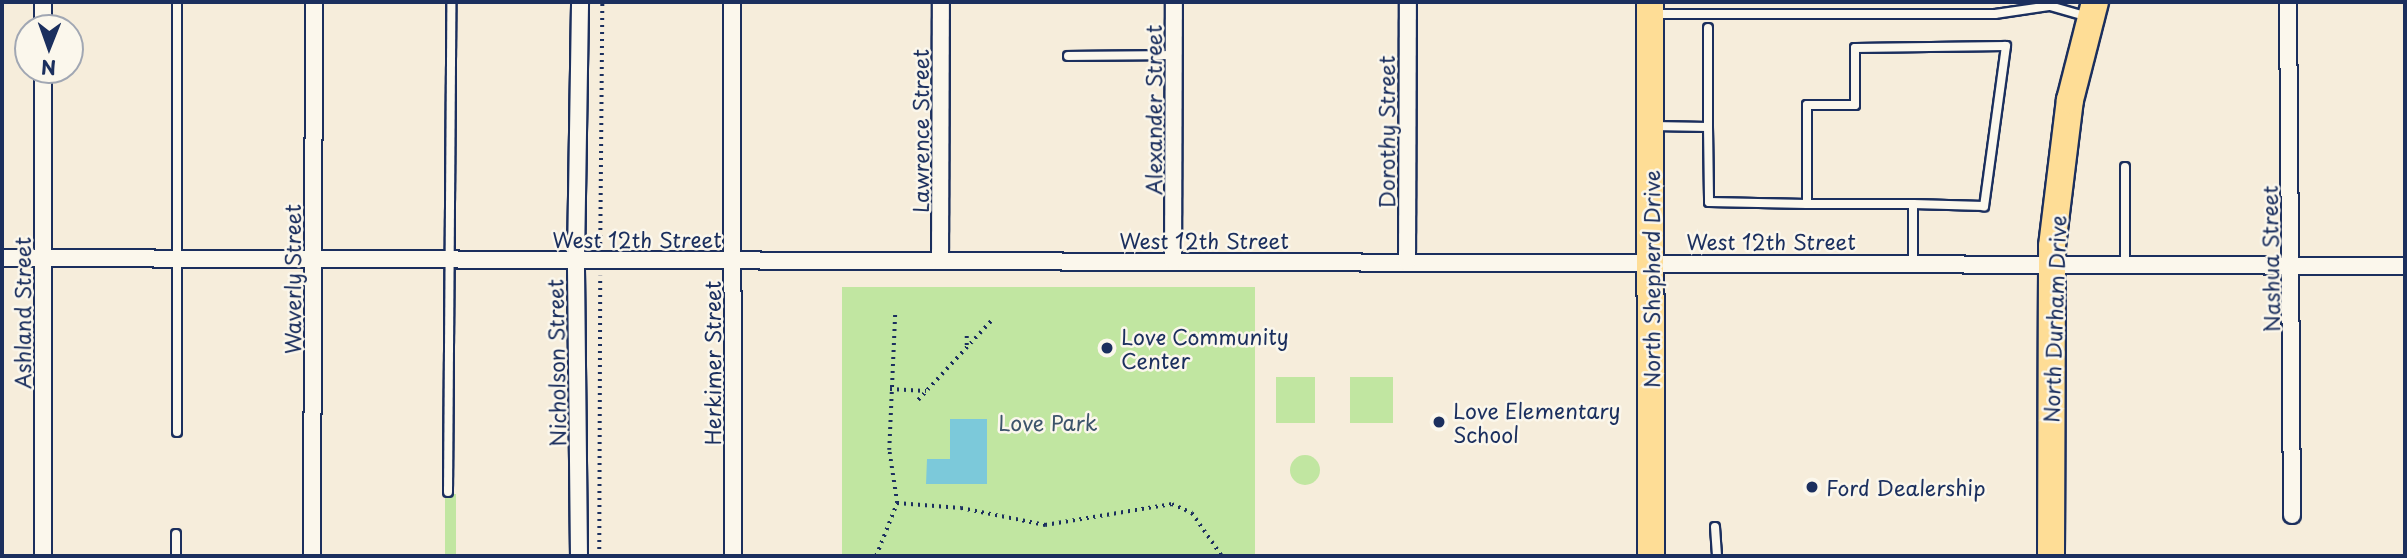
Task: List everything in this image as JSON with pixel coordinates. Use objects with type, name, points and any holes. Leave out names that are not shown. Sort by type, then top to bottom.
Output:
[{"type":"main road","name":"North Shepherd Drive","points":[[1650,8],[1651,556]]},
{"type":"main road","name":"North Durham Drive","points":[[2051,556],[2052,267],[2070,100],[2093,10]]},
{"type":"street","name":"Waverly Street","points":[[312,556],[314,2]]},
{"type":"street","name":"Nicholson Street","points":[[579,556],[576,260],[580,2]]},
{"type":"street","name":"Herkimer Street","points":[[732,2],[733,556]]},
{"type":"street","name":"Lawrence Street","points":[[940,261],[941,2]]},
{"type":"street","name":"Alexander Street","points":[[1174,2],[1174,261]]},
{"type":"street","name":"Dorothy Street","points":[[1407,262],[1408,2]]},
{"type":"street","name":"Nashua Street","points":[[2288,2],[2292,515]]},
{"type":"street","name":"Ashland Street","points":[[43,84],[43,556]]},
{"type":"street","name":"West 12th Street","points":[[2,258],[1913,263],[2052,267],[2405,266]]},
{"type":"lane","points":[[177,2],[177,432]]},
{"type":"lane","points":[[449,492],[451,2]]},
{"type":"lane","points":[[1650,8],[1995,14],[2051,4],[2093,10]]},
{"type":"lane","points":[[1708,28],[1709,202],[1807,204],[1913,204],[1984,206],[2006,46],[1855,48],[1855,105],[1807,105],[1807,204]]},
{"type":"lane","points":[[1068,56],[1174,55]]},
{"type":"lane","points":[[1651,126],[1708,127]]},
{"type":"lane","points":[[2125,167],[2125,267]]},
{"type":"lane","points":[[1913,204],[1913,263]]},
{"type":"lane","points":[[1715,527],[1717,556]]},
{"type":"lane","points":[[176,534],[176,556]]},
{"type":"path","points":[[600,250],[602,2]]},
{"type":"path","points":[[599,556],[600,267]]},
{"type":"path","points":[[876,556],[897,503],[888,450],[895,311]]},
{"type":"path","points":[[918,400],[991,321]]},
{"type":"path","points":[[967,336],[967,349]]},
{"type":"path","points":[[890,389],[926,391]]},
{"type":"path","points":[[897,503],[961,508],[1045,525],[1172,504],[1186,509],[1201,523],[1222,556]]},
{"type":"green space","name":"Love Park","points":[[842,287],[1255,287],[1255,556],[842,556]]},
{"type":"green space","points":[[1276,377],[1315,377],[1315,423],[1276,423]]},
{"type":"green space","points":[[1350,377],[1393,377],[1393,423],[1350,423]]},
{"type":"green space","points":[[1305,455],[1316,459],[1320,470],[1316,481],[1305,485],[1294,481],[1290,470],[1294,459]]},
{"type":"green space","points":[[445,494],[456,494],[456,556],[445,556]]},
{"type":"water","points":[[950,419],[987,419],[987,484],[926,484],[927,459],[950,459]]},
{"type":"place","name":"Love Community Center","points":[[1107,348]]},
{"type":"place","name":"Love Elementary School","points":[[1439,422]]},
{"type":"place","name":"Ford Dealership","points":[[1812,487]]}]
